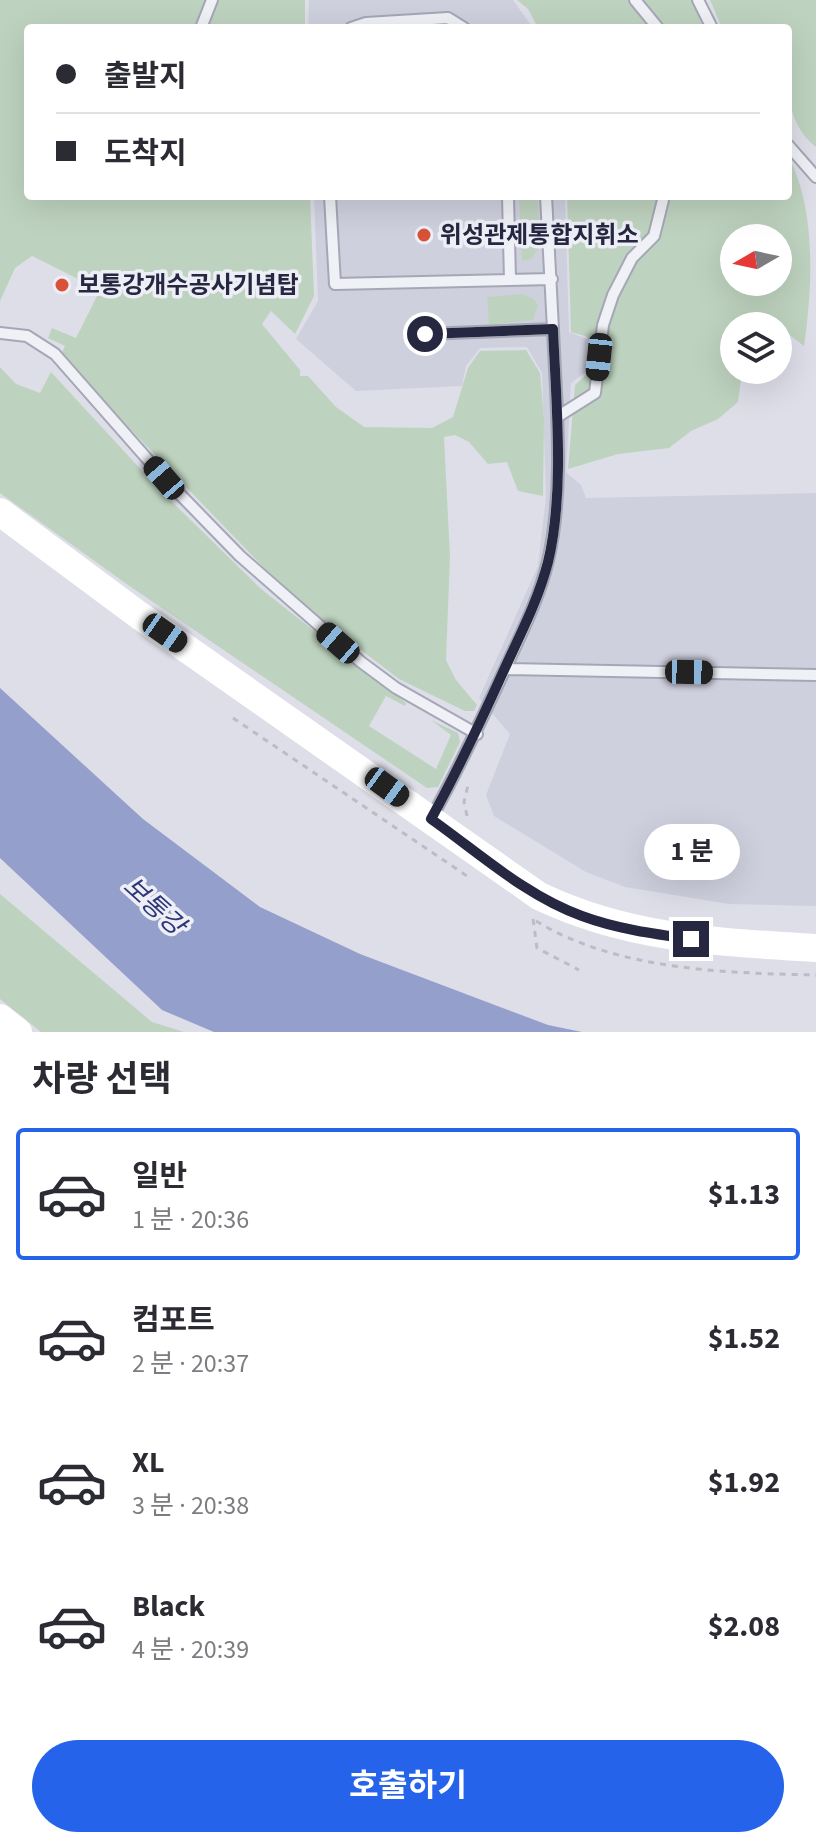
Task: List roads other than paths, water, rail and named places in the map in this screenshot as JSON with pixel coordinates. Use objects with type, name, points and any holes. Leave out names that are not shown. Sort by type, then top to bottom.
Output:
[{"type":"main road","points":[[0,512],[117,600],[539,896],[582,916],[638,932],[816,948]]},
{"type":"main road","points":[[0,1018],[18,1032]]},
{"type":"lane","points":[[203,24],[212,0]]},
{"type":"lane","points":[[635,0],[655,24]]},
{"type":"lane","points":[[698,0],[710,24]]},
{"type":"lane","points":[[363,24],[448,18],[458,24]]},
{"type":"lane","points":[[792,150],[816,177]]},
{"type":"lane","points":[[330,200],[335,284],[552,279]]},
{"type":"lane","points":[[508,200],[510,280]]},
{"type":"lane","points":[[431,819],[477,734],[529,619],[548,561],[555,519],[557,417],[546,200]]},
{"type":"lane","points":[[557,417],[595,393],[603,325],[608,310],[632,258],[654,236],[663,200]]},
{"type":"lane","points":[[425,334],[553,329]]},
{"type":"lane","points":[[0,333],[27,336],[55,354],[164,478],[240,556],[361,662],[396,688],[477,734]]},
{"type":"lane","points":[[505,669],[816,675]]},
{"type":"water","name":"보통강","points":[[0,688],[143,819],[260,907],[360,954],[548,1025],[582,1032],[214,1032],[162,1010],[0,858]]},
{"type":"place","name":"위성관제통합지휘소","points":[[424,235]]},
{"type":"place","name":"보통강개수공사기념탑","points":[[62,285]]}]
